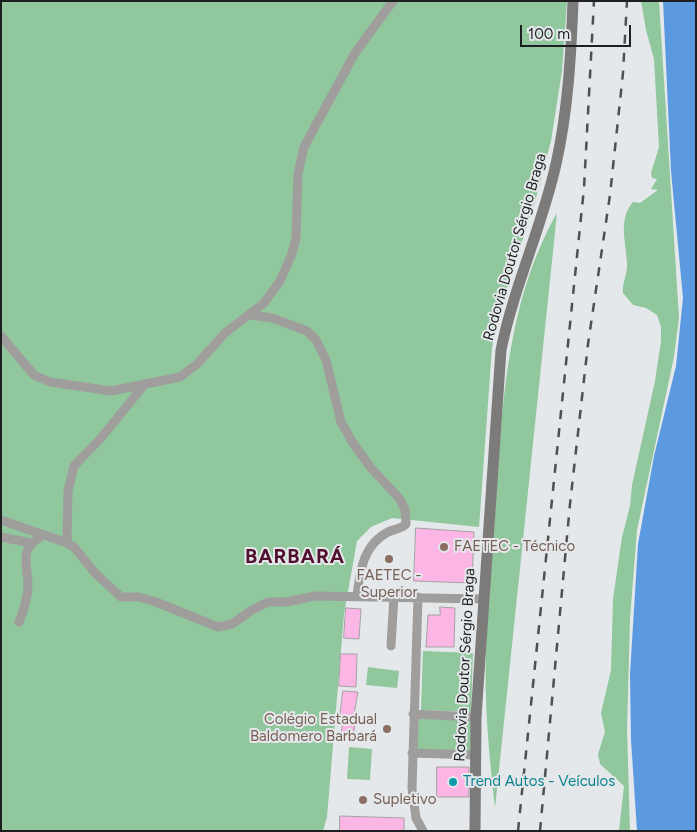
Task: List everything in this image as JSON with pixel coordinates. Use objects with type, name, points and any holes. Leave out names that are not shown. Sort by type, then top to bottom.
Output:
[{"type":"main road","name":"Rodovia Doutor Sérgio Braga","points":[[475,831],[476,717],[501,350],[508,320],[556,165],[565,107],[572,1]]},
{"type":"street","points":[[1,336],[27,369],[41,379],[111,391],[180,377],[190,371],[216,340],[251,315],[272,294],[292,254],[296,238],[298,174],[304,147],[355,53],[393,1]]},
{"type":"street","points":[[251,315],[272,318],[307,331],[316,340],[326,360],[341,422],[371,468],[399,498],[405,509],[407,521],[404,526],[383,535],[365,555],[353,596]]},
{"type":"street","points":[[67,543],[68,491],[74,466],[101,438],[146,384]]},
{"type":"street","points":[[1,520],[74,547],[95,574],[121,597],[139,597],[156,602],[218,627],[232,624],[252,610],[268,602],[286,602],[315,596],[483,598]]},
{"type":"street","points":[[1,537],[31,542],[42,536]]},
{"type":"street","points":[[19,622],[27,594],[26,558],[31,542]]},
{"type":"street","points":[[391,646],[394,596]]},
{"type":"street","points":[[418,596],[412,753],[413,802],[416,818],[423,831]]},
{"type":"street","points":[[413,714],[476,717]]},
{"type":"street","points":[[412,753],[475,755]]},
{"type":"green space","points":[[1,1],[567,1],[562,71],[551,141],[536,198],[500,310],[492,348],[479,527],[392,518],[371,527],[357,541],[344,614],[327,817],[323,831],[1,831]]},
{"type":"green space","points":[[641,1],[659,1],[679,318],[674,357],[637,530],[630,619],[627,730],[630,831],[619,831],[624,786],[600,764],[598,754],[605,732],[601,713],[611,670],[613,599],[622,537],[655,381],[661,341],[661,327],[657,315],[646,308],[633,305],[623,293],[627,266],[624,233],[625,217],[633,202],[640,203],[658,190],[651,189],[657,179],[652,178],[651,173],[659,147],[654,59]]},
{"type":"green space","points":[[557,213],[495,808],[488,729],[486,649],[500,436],[509,359],[516,321],[526,284],[540,248]]},
{"type":"green space","points":[[423,651],[473,653],[471,712],[421,710]]},
{"type":"green space","points":[[368,667],[399,671],[397,688],[366,685]]},
{"type":"green space","points":[[419,718],[472,719],[470,751],[415,750]]},
{"type":"green space","points":[[349,747],[372,749],[370,780],[347,779]]},
{"type":"water","points":[[663,1],[696,1],[696,831],[637,831],[631,740],[630,674],[638,544],[654,456],[676,366],[683,298],[671,171]]},
{"type":"building","name":"FAETEC - Técnico","points":[[416,528],[474,532],[472,583],[414,581]]},
{"type":"building","points":[[440,607],[455,608],[454,647],[426,647],[428,615],[440,615]]},
{"type":"building","points":[[346,608],[361,609],[359,639],[344,638]]},
{"type":"building","points":[[341,654],[357,654],[356,687],[339,686]]},
{"type":"building","points":[[343,691],[358,692],[353,720],[340,719]]},
{"type":"building","points":[[343,723],[355,724],[353,738],[341,736]]},
{"type":"building","name":"Trend Autos - Veículos","points":[[437,767],[469,767],[469,797],[437,797]]},
{"type":"building","points":[[340,816],[404,818],[404,831],[340,831]]},
{"type":"railway","points":[[518,831],[584,188],[594,1]]},
{"type":"railway","points":[[540,831],[570,504],[588,344],[610,195],[623,73],[627,1]]},
{"type":"place","name":"FAETEC - Técnico","points":[[444,547]]},
{"type":"place","name":"FAETEC - Superior","points":[[389,559]]},
{"type":"place","name":"Colégio Estadual Baldomero Barbará","points":[[387,729]]},
{"type":"place","name":"Trend Autos - Veículos","points":[[453,782]]},
{"type":"place","name":"Supletivo","points":[[363,800]]},
{"type":"district","name":"BARBARÁ","points":[[295,557]]}]
